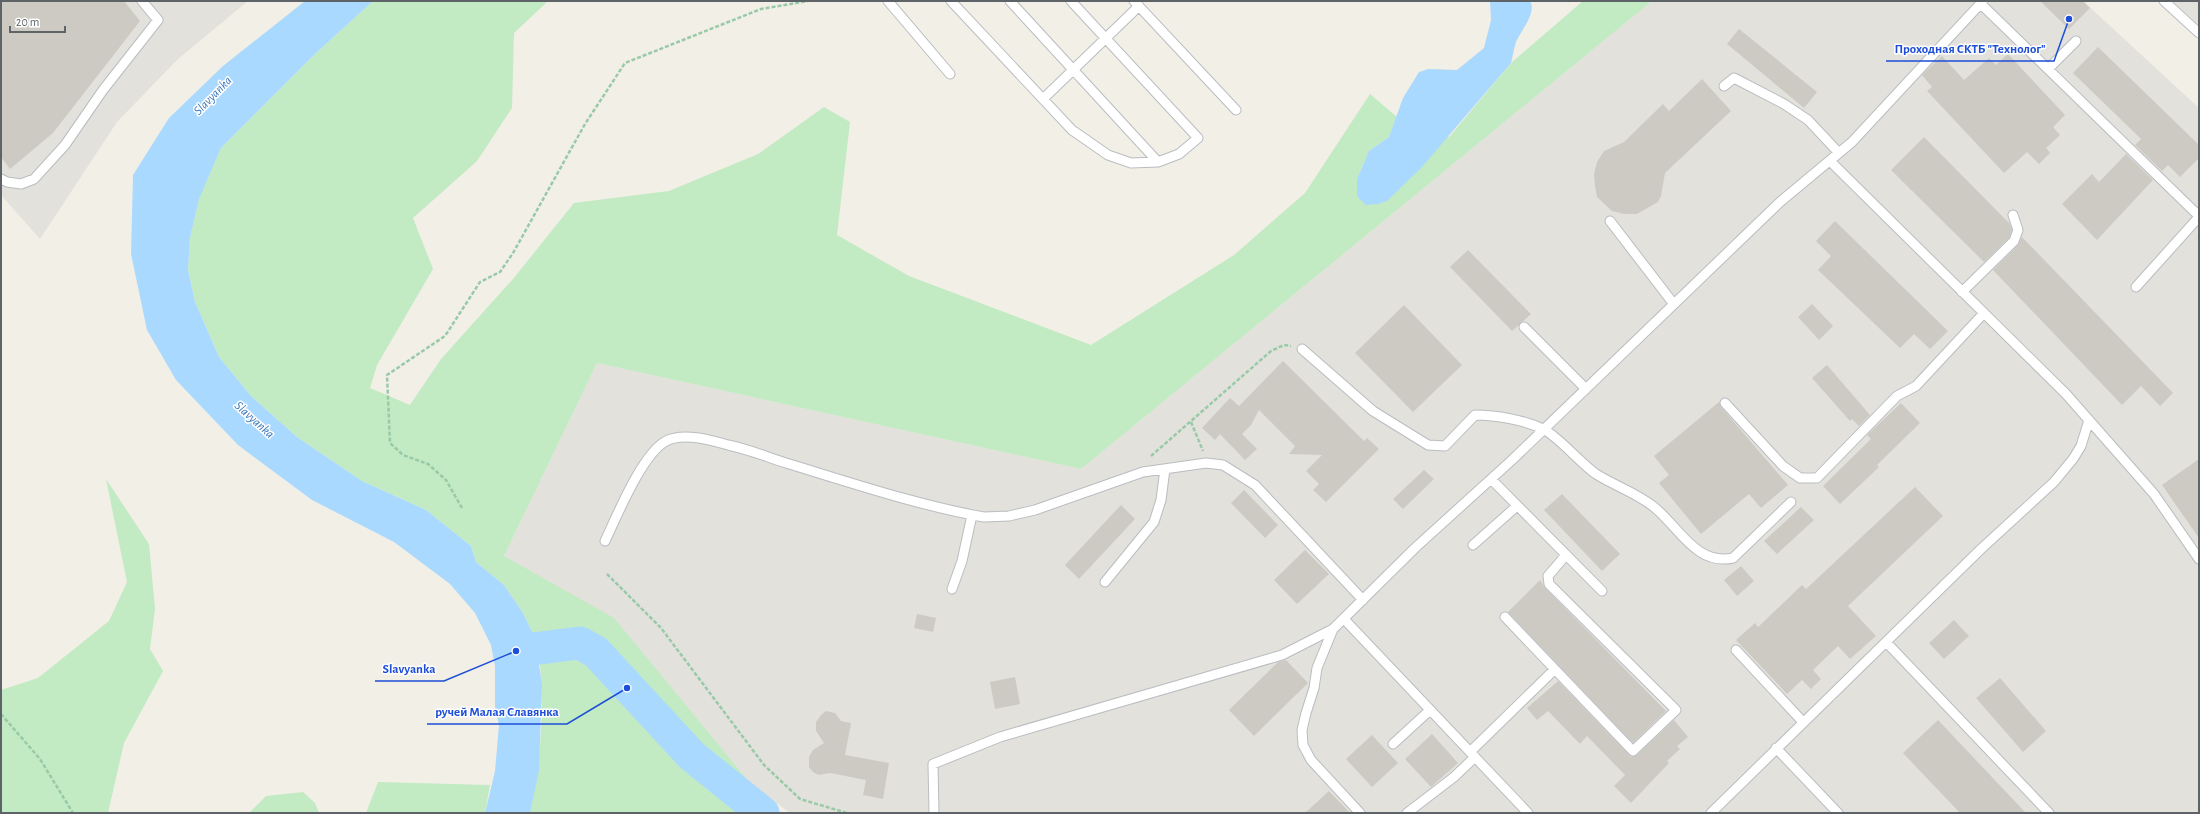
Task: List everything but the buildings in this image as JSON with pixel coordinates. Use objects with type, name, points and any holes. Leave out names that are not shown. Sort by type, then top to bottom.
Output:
[{"type":"lane","points":[[1,179],[7,182],[21,184],[34,179],[65,145],[103,90],[158,20],[142,1]]},
{"type":"lane","points":[[888,1],[950,74]]},
{"type":"lane","points":[[951,1],[1072,130],[1108,154],[1131,163],[1158,162],[1179,154],[1198,138],[1071,1]]},
{"type":"lane","points":[[1010,1],[1158,162]]},
{"type":"lane","points":[[2164,1],[2199,33]]},
{"type":"lane","points":[[934,813],[933,764],[1000,738],[1282,655],[1333,629],[1415,548],[1491,480],[1780,202],[1839,153],[1982,2],[2199,217],[2136,287]]},
{"type":"lane","points":[[1043,99],[1106,38],[1136,4],[1236,110]]},
{"type":"lane","points":[[2048,69],[2076,41]]},
{"type":"lane","points":[[1724,86],[1734,78],[1784,104],[1808,120],[1839,153]]},
{"type":"lane","points":[[1830,161],[2066,394],[2154,494],[2199,559]]},
{"type":"lane","points":[[1962,292],[2014,241],[2018,230],[2013,215]]},
{"type":"lane","points":[[1610,221],[1674,303]]},
{"type":"lane","points":[[1725,403],[1783,466],[1800,478],[1817,478],[1897,396],[1916,386],[1984,313]]},
{"type":"lane","points":[[1524,328],[1586,389]]},
{"type":"lane","points":[[1302,349],[1373,411],[1428,445],[1445,446],[1476,415],[1493,415],[1544,429],[1595,473],[1653,506],[1705,556],[1720,561],[1733,558],[1792,502]]},
{"type":"lane","points":[[1711,813],[1776,748],[2054,482],[2073,459],[2081,446],[2089,420]]},
{"type":"lane","points":[[605,541],[642,468],[655,449],[666,441],[676,437],[729,445],[835,478],[984,517],[1009,516],[1035,510],[1143,472],[1206,463],[1223,465],[1255,484],[1363,600]]},
{"type":"lane","points":[[1105,582],[1154,522],[1161,500],[1165,469]]},
{"type":"lane","points":[[1491,480],[1602,591]]},
{"type":"lane","points":[[1473,545],[1517,506]]},
{"type":"lane","points":[[952,589],[962,561],[972,515]]},
{"type":"lane","points":[[1505,617],[1633,751],[1676,710],[1549,584],[1548,576],[1566,555]]},
{"type":"lane","points":[[1344,619],[1528,813]]},
{"type":"lane","points":[[1333,629],[1317,668],[1314,688],[1302,730],[1303,745],[1311,760],[1360,813]]},
{"type":"lane","points":[[1886,642],[2049,813]]},
{"type":"lane","points":[[1736,650],[1803,722]]},
{"type":"lane","points":[[1407,813],[1454,777],[1472,754],[1554,670]]},
{"type":"lane","points":[[1393,744],[1430,710]]},
{"type":"lane","points":[[1776,748],[1838,813]]},
{"type":"path","points":[[462,508],[446,480],[428,464],[403,455],[390,443],[387,375],[445,336],[480,282],[500,272],[513,253],[585,124],[625,63],[761,9],[808,1]]},
{"type":"path","points":[[1143,472],[1146,463],[1157,450],[1191,422],[1213,400],[1234,385],[1271,351],[1284,345],[1302,349]]},
{"type":"path","points":[[1191,422],[1200,442],[1206,463]]},
{"type":"path","points":[[607,574],[661,628],[764,765],[800,799],[847,813]]},
{"type":"path","points":[[1,714],[40,759],[73,813]]},
{"type":"shaded area","points":[[1,1],[248,1],[177,60],[117,122],[40,239],[1,195]]},
{"type":"shaded area","points":[[1652,1],[2083,1],[2199,108],[2199,813],[790,813],[750,783],[692,713],[504,556],[597,363],[1081,469]]},
{"type":"shaded area","points":[[2172,1],[2199,1],[2199,25]]},
{"type":"green space","points":[[373,1],[548,1],[514,33],[512,108],[477,161],[413,218],[433,269],[377,365],[370,388],[410,405],[441,359],[513,279],[574,203],[669,191],[758,154],[824,107],[850,122],[837,235],[909,276],[1091,345],[1234,255],[1305,193],[1370,94],[1397,117],[1389,137],[1369,151],[1357,179],[1450,136],[1511,63],[1583,1],[1652,1],[1081,469],[597,363],[504,556],[614,618],[750,783],[698,746],[636,685],[604,647],[579,636],[561,636],[536,640],[523,613],[504,585],[476,562],[471,546],[426,510],[362,481],[297,437],[251,396],[219,357],[195,302],[188,270],[190,238],[199,198],[221,148],[315,54]]},
{"type":"green space","points":[[106,479],[149,544],[155,609],[150,649],[163,671],[124,743],[108,813],[1,813],[1,690],[38,678],[109,621],[127,582]]},
{"type":"green space","points":[[554,649],[575,649],[588,653],[686,761],[753,813],[530,813],[537,773],[541,734],[542,694],[539,654]]},
{"type":"green space","points":[[378,782],[490,785],[485,813],[366,813]]},
{"type":"green space","points":[[303,792],[315,803],[319,813],[249,813],[266,796]]},
{"type":"water","points":[[305,1],[373,1],[315,54],[221,148],[199,199],[190,238],[188,270],[195,302],[219,357],[251,396],[297,437],[362,481],[426,510],[471,546],[476,562],[504,585],[523,613],[536,640],[542,686],[539,770],[530,813],[485,813],[495,771],[499,725],[495,707],[495,666],[491,645],[475,613],[450,584],[394,542],[312,500],[238,445],[176,380],[147,330],[131,254],[133,175],[169,118],[223,66]]},
{"type":"water","points":[[1490,1],[1530,1],[1532,5],[1528,22],[1516,42],[1511,63],[1421,168],[1387,201],[1378,204],[1366,205],[1357,196],[1357,179],[1369,151],[1389,137],[1403,98],[1419,72],[1428,69],[1457,70],[1484,48],[1491,20]]},
{"type":"waterway","points":[[516,651],[580,643],[596,652],[692,756],[763,813]]},
{"type":"place","name":"Проходная СКТБ \"Технолог\"","points":[[2069,19]]},
{"type":"place","name":"Slavyanka","points":[[516,651]]},
{"type":"place","name":"ручей Малая Славянка","points":[[627,688]]}]
